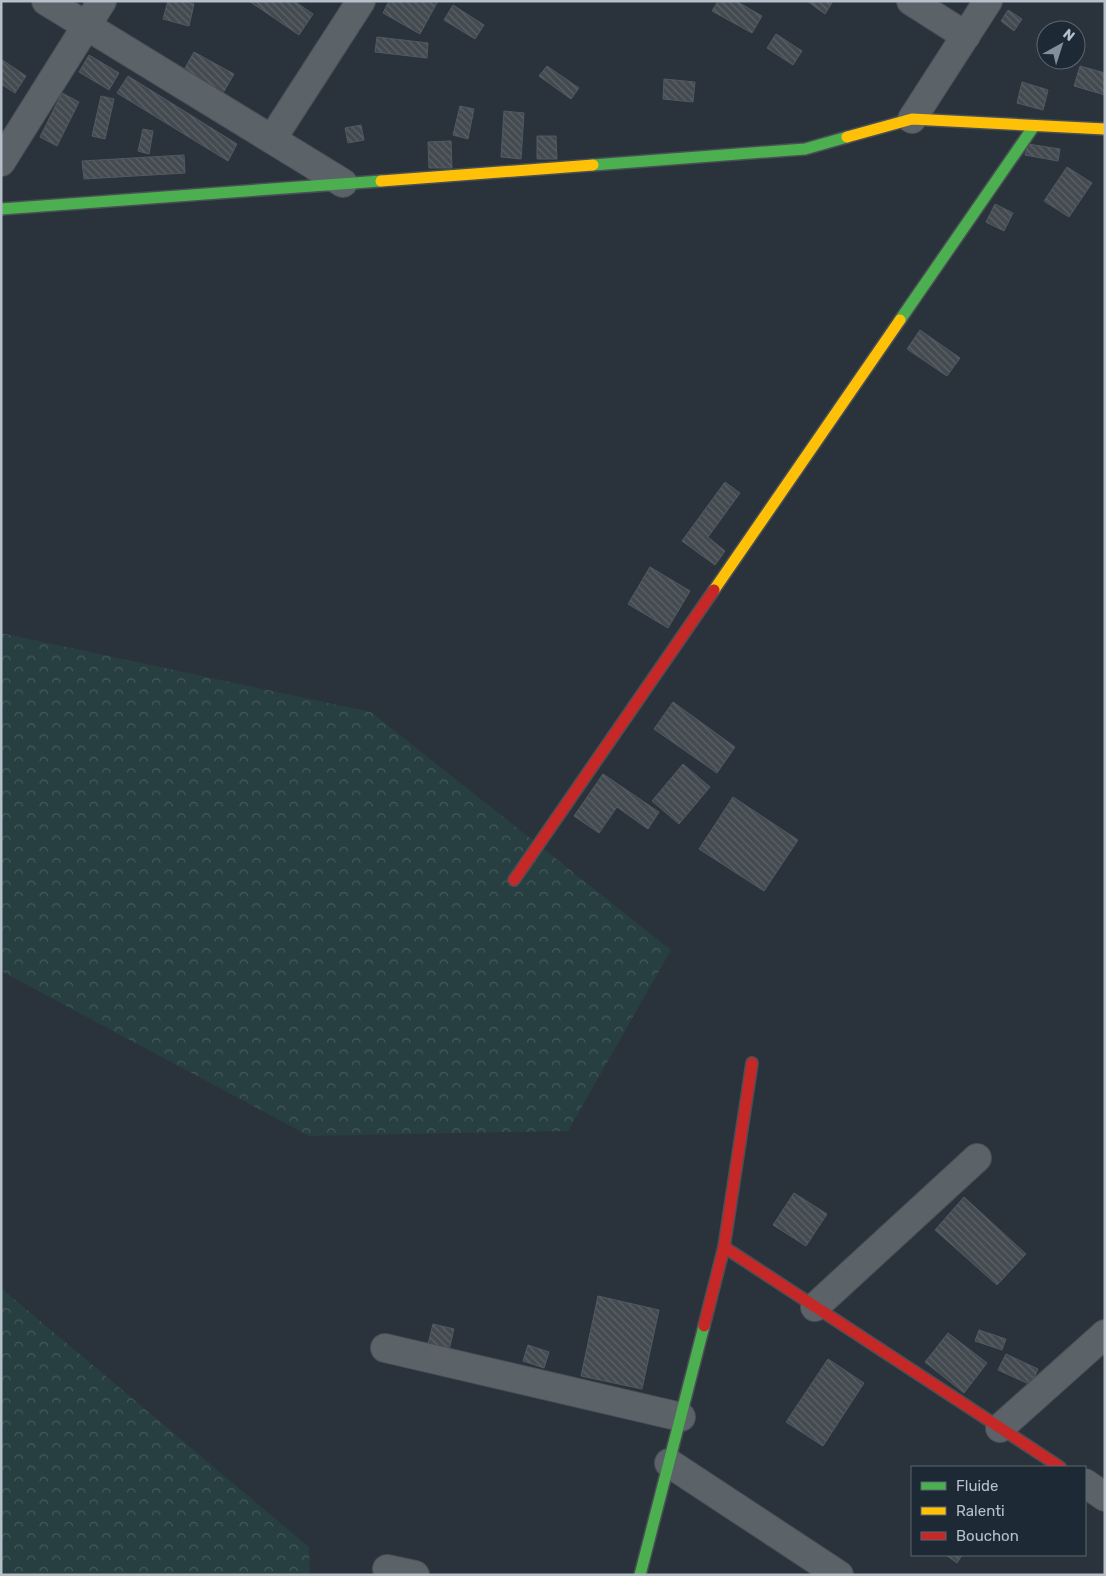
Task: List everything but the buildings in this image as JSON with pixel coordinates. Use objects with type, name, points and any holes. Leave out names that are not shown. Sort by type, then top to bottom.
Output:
[{"type":"street","points":[[46,1],[343,183]]},
{"type":"street","points":[[1,162],[102,1]]},
{"type":"street","points":[[272,139],[361,1]]},
{"type":"street","points":[[911,1],[966,36]]},
{"type":"street","points":[[912,119],[988,1]]},
{"type":"street","points":[[1,208],[805,149],[912,119],[1105,129]]},
{"type":"street","points":[[514,880],[1034,126]]},
{"type":"street","points":[[640,1575],[724,1247],[752,1063]]},
{"type":"street","points":[[815,1307],[977,1158]]},
{"type":"street","points":[[724,1247],[1058,1466]]},
{"type":"street","points":[[1000,1428],[1105,1334]]},
{"type":"street","points":[[384,1348],[681,1417]]},
{"type":"street","points":[[669,1463],[839,1575]]},
{"type":"street","points":[[1086,1485],[1105,1497]]},
{"type":"street","points":[[387,1569],[415,1575]]},
{"type":"green space","points":[[1,633],[371,712],[671,950],[568,1131],[309,1136],[1,971]]},
{"type":"green space","points":[[1,1288],[309,1547],[310,1575],[1,1575]]},
{"type":"traffic: fast","points":[[900,320],[1034,126]]},
{"type":"traffic: fast","points":[[593,165],[805,149],[847,137]]},
{"type":"traffic: fast","points":[[1,209],[381,181]]},
{"type":"traffic: fast","points":[[640,1575],[704,1326]]},
{"type":"traffic: slow","points":[[847,137],[912,119],[1105,129]]},
{"type":"traffic: slow","points":[[381,181],[593,165]]},
{"type":"traffic: slow","points":[[714,590],[900,320]]},
{"type":"traffic: jam","points":[[514,880],[714,590]]},
{"type":"traffic: jam","points":[[704,1326],[724,1247],[752,1063]]},
{"type":"traffic: jam","points":[[724,1247],[1058,1466]]}]
